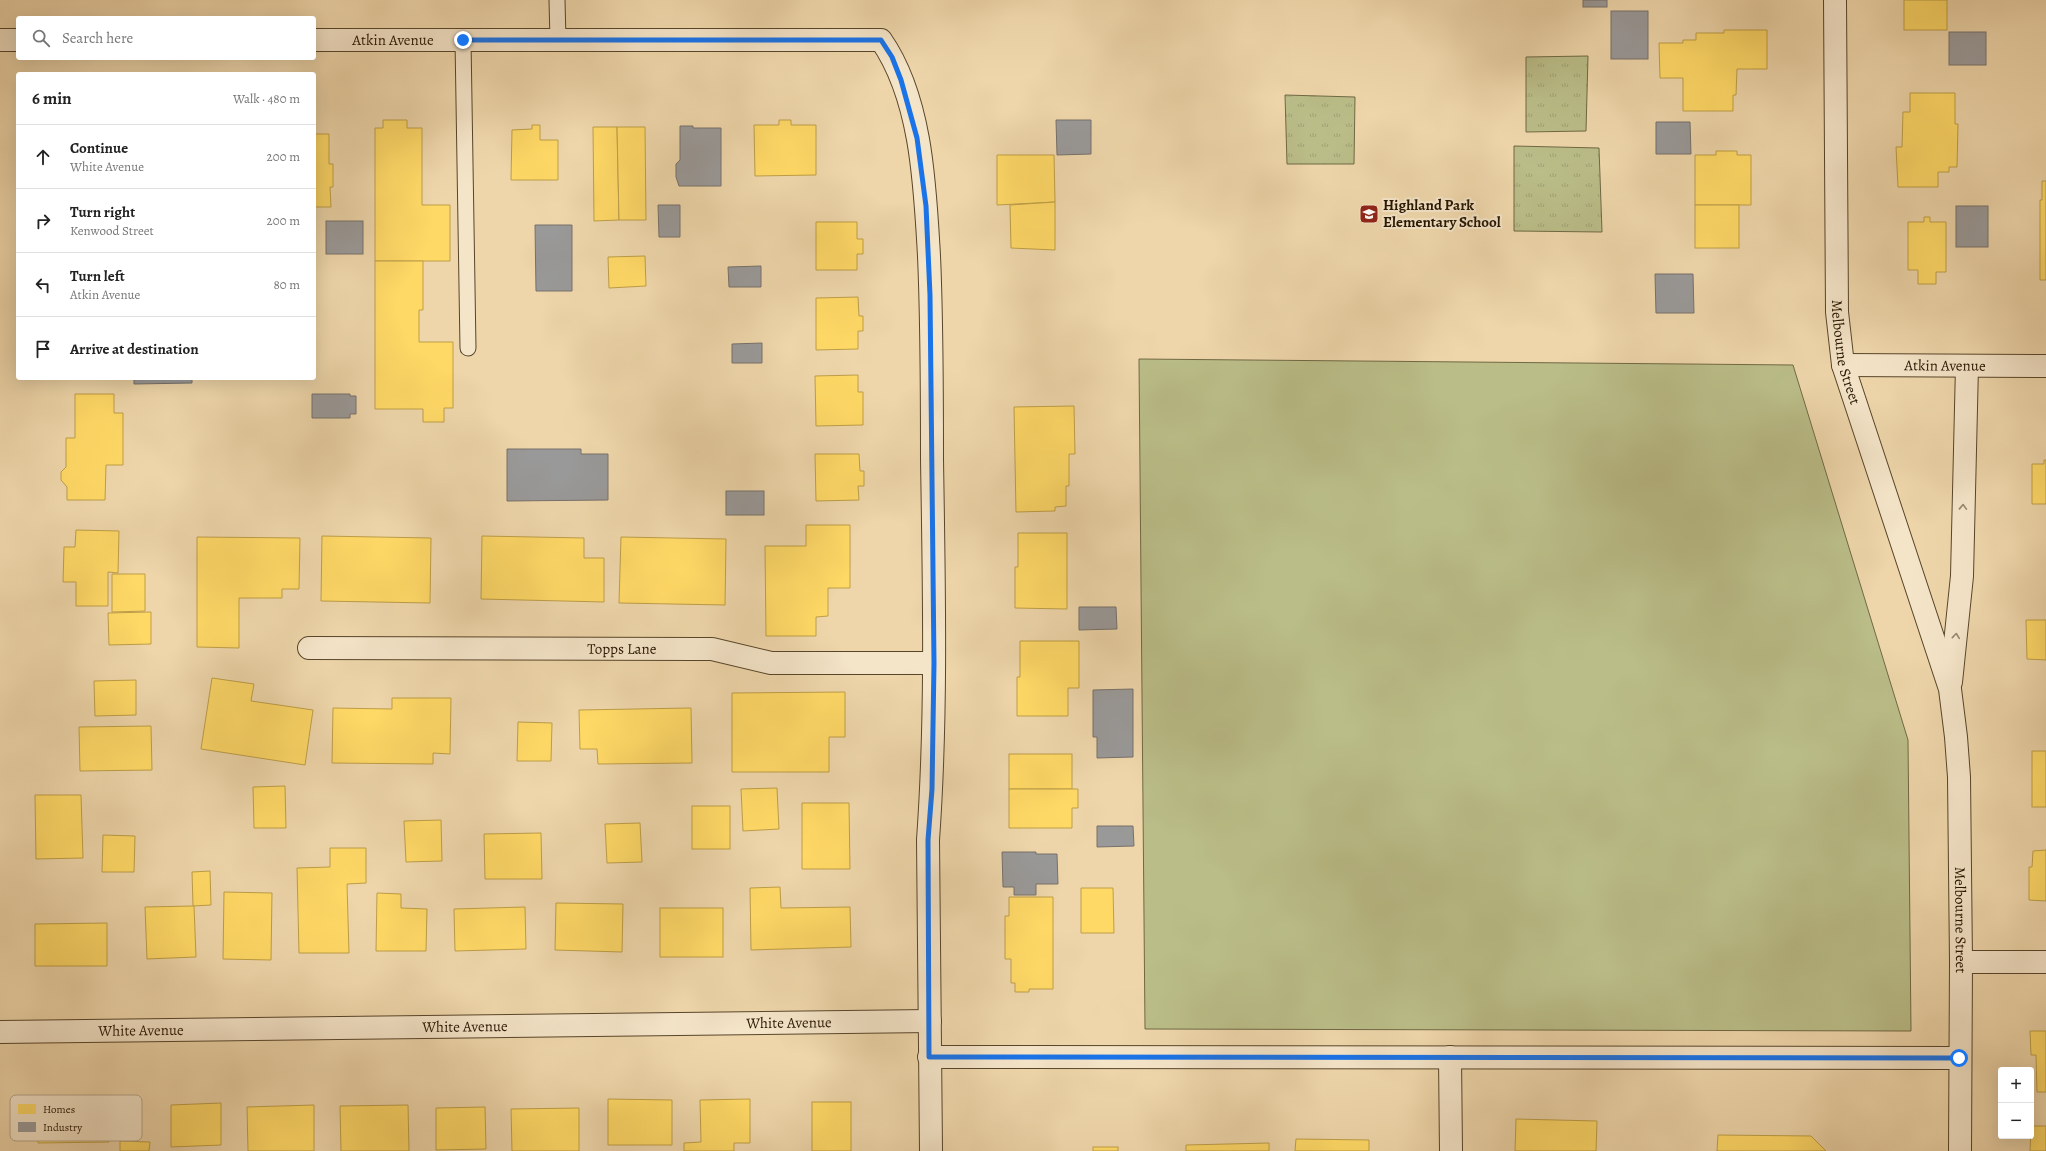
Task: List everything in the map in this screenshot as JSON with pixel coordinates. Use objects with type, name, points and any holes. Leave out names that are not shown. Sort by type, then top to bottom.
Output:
[{"type":"street","name":"Melbourne Street","points":[[1836,0],[1836,312],[1843,364],[1950,689],[1956,737],[1961,962],[1959,1058],[1960,1151]]},
{"type":"street","points":[[0,40],[16,40]]},
{"type":"street","name":"Atkin Avenue","points":[[316,40],[881,40],[892,57],[910,109],[917,138],[926,206],[930,295],[934,663]]},
{"type":"street","name":"Atkin Avenue","points":[[1843,364],[2046,366]]},
{"type":"street","name":"Melbourne Street","points":[[1950,689],[1962,576],[1967,366]]},
{"type":"street","name":"Topps Lane","points":[[309,648],[712,649],[771,663],[934,663]]},
{"type":"street","points":[[931,1151],[928,840],[932,789],[934,663]]},
{"type":"street","points":[[1961,962],[2046,962]]},
{"type":"street","name":"White Avenue","points":[[0,1032],[930,1021]]},
{"type":"street","points":[[929,1057],[1959,1058]]},
{"type":"street","points":[[1450,1057],[1451,1151]]},
{"type":"lane","points":[[557,0],[558,40]]},
{"type":"lane","points":[[463,40],[468,348]]},
{"type":"green space","points":[[1588,56],[1586,131],[1526,132],[1526,57]]},
{"type":"green space","points":[[1285,95],[1355,97],[1354,164],[1287,164]]},
{"type":"green space","points":[[1514,146],[1599,148],[1602,232],[1514,231]]},
{"type":"green space","points":[[1139,359],[1793,365],[1908,740],[1911,1031],[1145,1029]]},
{"type":"building: Homes","points":[[1904,0],[1947,0],[1947,30],[1904,30]]},
{"type":"building: Homes","points":[[1724,30],[1767,30],[1767,69],[1737,69],[1736,95],[1733,95],[1733,111],[1683,111],[1683,78],[1660,78],[1659,43],[1683,43],[1683,40],[1696,40],[1696,33],[1724,33]]},
{"type":"building: Homes","points":[[1910,93],[1955,93],[1955,124],[1958,124],[1957,167],[1949,167],[1949,172],[1938,172],[1938,187],[1898,187],[1896,147],[1902,147],[1903,112],[1910,112]]},
{"type":"building: Homes","points":[[383,120],[407,120],[407,128],[422,128],[422,205],[450,205],[450,261],[375,261],[375,128],[383,128]]},
{"type":"building: Homes","points":[[779,120],[791,120],[791,125],[816,125],[816,175],[755,176],[754,125],[779,125]]},
{"type":"building: Homes","points":[[532,125],[540,125],[540,140],[558,140],[558,180],[511,180],[512,130],[532,129]]},
{"type":"building: Homes","points":[[593,127],[617,127],[619,220],[594,221]]},
{"type":"building: Homes","points":[[617,127],[645,127],[646,220],[619,220]]},
{"type":"building: Homes","points":[[316,134],[329,134],[329,164],[333,164],[333,187],[330,187],[331,207],[316,207]]},
{"type":"building: Homes","points":[[1716,151],[1737,151],[1737,155],[1751,155],[1751,205],[1695,205],[1695,155],[1716,155]]},
{"type":"building: Homes","points":[[997,155],[1054,155],[1055,202],[997,205]]},
{"type":"building: Homes","points":[[2042,181],[2046,181],[2046,280],[2040,280],[2040,200],[2042,200]]},
{"type":"building: Homes","points":[[1055,202],[1055,250],[1011,248],[1010,205]]},
{"type":"building: Homes","points":[[1695,205],[1739,205],[1739,248],[1695,248]]},
{"type":"building: Homes","points":[[1924,217],[1930,217],[1930,222],[1946,222],[1946,272],[1936,272],[1936,284],[1918,284],[1918,270],[1908,270],[1908,222],[1924,222]]},
{"type":"building: Homes","points":[[816,222],[857,222],[857,239],[863,239],[863,254],[857,254],[857,270],[816,270]]},
{"type":"building: Homes","points":[[645,256],[646,286],[609,288],[608,257]]},
{"type":"building: Homes","points":[[375,261],[423,261],[423,310],[419,310],[419,342],[453,342],[453,408],[444,408],[444,422],[423,422],[423,409],[375,409]]},
{"type":"building: Homes","points":[[858,297],[859,316],[863,316],[863,331],[858,331],[858,349],[816,350],[816,298]]},
{"type":"building: Homes","points":[[858,375],[858,392],[863,392],[863,425],[816,426],[815,376]]},
{"type":"building: Homes","points":[[75,394],[114,394],[114,413],[123,413],[123,465],[106,465],[105,500],[67,500],[67,487],[61,480],[61,472],[66,467],[66,438],[75,438]]},
{"type":"building: Homes","points":[[1074,406],[1075,454],[1069,454],[1069,486],[1066,486],[1066,506],[1055,507],[1055,511],[1016,512],[1014,407]]},
{"type":"building: Homes","points":[[815,454],[859,454],[860,471],[864,471],[864,486],[858,486],[859,500],[816,501]]},
{"type":"building: Homes","points":[[2044,460],[2046,460],[2046,504],[2032,504],[2032,464],[2044,464]]},
{"type":"building: Homes","points":[[806,525],[850,525],[850,588],[828,588],[828,616],[816,617],[816,636],[766,636],[765,546],[806,546]]},
{"type":"building: Homes","points":[[76,530],[119,531],[118,573],[108,572],[108,606],[76,606],[76,582],[63,582],[64,547],[75,547]]},
{"type":"building: Homes","points":[[1018,533],[1067,533],[1067,609],[1015,608],[1015,567],[1018,567]]},
{"type":"building: Homes","points":[[322,536],[431,538],[430,603],[321,601]]},
{"type":"building: Homes","points":[[482,536],[584,538],[584,558],[604,558],[604,602],[481,599]]},
{"type":"building: Homes","points":[[197,537],[300,538],[299,589],[282,589],[282,598],[239,598],[239,648],[197,647]]},
{"type":"building: Homes","points":[[621,537],[726,539],[725,605],[619,603]]},
{"type":"building: Homes","points":[[112,574],[145,574],[145,611],[112,612]]},
{"type":"building: Homes","points":[[151,612],[151,644],[109,645],[108,613]]},
{"type":"building: Homes","points":[[2026,620],[2046,620],[2046,660],[2027,659]]},
{"type":"building: Homes","points":[[1020,641],[1079,641],[1079,688],[1068,688],[1068,716],[1017,716],[1017,677],[1020,677]]},
{"type":"building: Homes","points":[[212,678],[254,684],[251,701],[313,710],[305,765],[201,749]]},
{"type":"building: Homes","points":[[136,680],[136,715],[95,716],[94,681]]},
{"type":"building: Homes","points":[[845,692],[845,737],[829,737],[829,772],[732,772],[732,693]]},
{"type":"building: Homes","points":[[392,698],[451,698],[450,754],[433,753],[433,764],[332,763],[333,708],[392,709]]},
{"type":"building: Homes","points":[[691,708],[692,763],[598,764],[597,749],[580,749],[579,710]]},
{"type":"building: Homes","points":[[518,722],[552,723],[551,761],[517,761]]},
{"type":"building: Homes","points":[[151,726],[152,770],[80,771],[79,727]]},
{"type":"building: Homes","points":[[2032,751],[2046,751],[2046,807],[2032,807]]},
{"type":"building: Homes","points":[[1009,754],[1072,754],[1072,789],[1009,789]]},
{"type":"building: Homes","points":[[285,786],[286,828],[254,828],[253,787]]},
{"type":"building: Homes","points":[[777,788],[779,829],[743,831],[741,789]]},
{"type":"building: Homes","points":[[1009,789],[1078,789],[1078,808],[1072,808],[1072,828],[1009,828]]},
{"type":"building: Homes","points":[[35,795],[81,795],[83,858],[36,859]]},
{"type":"building: Homes","points":[[802,803],[849,803],[850,869],[802,869]]},
{"type":"building: Homes","points":[[692,806],[730,806],[730,849],[692,849]]},
{"type":"building: Homes","points":[[441,820],[442,861],[406,862],[404,821]]},
{"type":"building: Homes","points":[[640,823],[642,862],[607,863],[605,824]]},
{"type":"building: Homes","points":[[541,833],[542,879],[485,879],[484,834]]},
{"type":"building: Homes","points":[[103,835],[135,836],[134,872],[102,872]]},
{"type":"building: Homes","points":[[330,848],[366,848],[366,883],[347,884],[349,953],[299,953],[297,868],[330,867]]},
{"type":"building: Homes","points":[[2046,850],[2046,901],[2029,900],[2029,867],[2032,867],[2033,851]]},
{"type":"building: Homes","points":[[210,871],[211,905],[193,906],[192,872]]},
{"type":"building: Homes","points":[[780,887],[781,908],[850,907],[851,947],[751,950],[750,888]]},
{"type":"building: Homes","points":[[1081,888],[1113,888],[1114,933],[1081,933]]},
{"type":"building: Homes","points":[[224,892],[272,893],[271,960],[223,959]]},
{"type":"building: Homes","points":[[377,893],[401,894],[401,908],[427,909],[426,951],[376,951]]},
{"type":"building: Homes","points":[[1009,897],[1053,897],[1053,989],[1029,989],[1029,992],[1015,992],[1015,983],[1011,983],[1011,959],[1005,959],[1005,916],[1009,916]]},
{"type":"building: Homes","points":[[556,903],[623,904],[622,952],[555,950]]},
{"type":"building: Homes","points":[[194,906],[196,957],[147,959],[145,907]]},
{"type":"building: Homes","points":[[525,907],[526,949],[455,951],[454,909]]},
{"type":"building: Homes","points":[[660,908],[723,908],[723,957],[660,957]]},
{"type":"building: Homes","points":[[107,923],[107,966],[35,966],[35,924]]},
{"type":"building: Homes","points":[[2030,1031],[2046,1031],[2046,1092],[2037,1092],[2036,1055],[2031,1055]]},
{"type":"building: Homes","points":[[608,1099],[672,1100],[672,1145],[608,1145]]},
{"type":"building: Homes","points":[[750,1099],[750,1143],[734,1143],[734,1151],[684,1151],[684,1143],[701,1142],[700,1100]]},
{"type":"building: Homes","points":[[812,1102],[851,1102],[851,1151],[812,1151]]},
{"type":"building: Homes","points":[[221,1103],[221,1145],[171,1147],[171,1105]]},
{"type":"building: Homes","points":[[314,1105],[314,1151],[248,1151],[247,1107]]},
{"type":"building: Homes","points":[[408,1105],[409,1151],[341,1151],[340,1106]]},
{"type":"building: Homes","points":[[485,1107],[486,1149],[436,1150],[436,1108]]},
{"type":"building: Homes","points":[[579,1108],[579,1151],[512,1151],[511,1109]]},
{"type":"building: Homes","points":[[1516,1119],[1597,1121],[1596,1151],[1515,1151]]},
{"type":"building: Homes","points":[[2034,1126],[2046,1126],[2046,1151],[2030,1151],[2030,1139],[2034,1139]]},
{"type":"building: Homes","points":[[1718,1135],[1811,1136],[1826,1151],[1717,1151]]},
{"type":"building: Homes","points":[[1296,1139],[1369,1140],[1369,1151],[1295,1151]]},
{"type":"building: Homes","points":[[38,1141],[109,1142],[38,1143]]},
{"type":"building: Homes","points":[[120,1141],[150,1142],[149,1151],[120,1151]]},
{"type":"building: Homes","points":[[1269,1143],[1269,1151],[1186,1151],[1186,1145]]},
{"type":"building: Homes","points":[[1093,1147],[1118,1147],[1118,1151],[1093,1151]]},
{"type":"building: Industry","points":[[1583,0],[1607,0],[1607,7],[1583,7]]},
{"type":"building: Industry","points":[[1611,11],[1648,11],[1648,59],[1611,59]]},
{"type":"building: Industry","points":[[1949,32],[1986,32],[1986,65],[1949,65]]},
{"type":"building: Industry","points":[[1056,120],[1091,120],[1091,154],[1057,155]]},
{"type":"building: Industry","points":[[1656,122],[1690,122],[1691,154],[1656,154]]},
{"type":"building: Industry","points":[[680,126],[693,126],[693,128],[721,128],[721,186],[679,186],[676,177],[676,164],[680,160]]},
{"type":"building: Industry","points":[[658,205],[680,205],[680,237],[659,237]]},
{"type":"building: Industry","points":[[1956,206],[1988,206],[1988,247],[1956,247]]},
{"type":"building: Industry","points":[[326,221],[363,221],[363,254],[326,254]]},
{"type":"building: Industry","points":[[535,225],[572,225],[572,291],[536,291]]},
{"type":"building: Industry","points":[[761,266],[761,287],[729,287],[728,267]]},
{"type":"building: Industry","points":[[1655,274],[1693,274],[1694,313],[1656,313]]},
{"type":"building: Industry","points":[[762,343],[762,363],[732,363],[732,344]]},
{"type":"building: Industry","points":[[134,380],[192,380],[192,383],[134,384]]},
{"type":"building: Industry","points":[[312,394],[350,394],[350,396],[356,396],[356,414],[350,414],[350,418],[312,418]]},
{"type":"building: Industry","points":[[507,449],[581,449],[581,454],[608,454],[608,500],[507,501]]},
{"type":"building: Industry","points":[[726,491],[764,491],[764,515],[726,515]]},
{"type":"building: Industry","points":[[1079,607],[1116,607],[1117,629],[1079,630]]},
{"type":"building: Industry","points":[[1133,689],[1133,757],[1097,758],[1097,737],[1093,737],[1093,690]]},
{"type":"building: Industry","points":[[1097,826],[1133,826],[1134,846],[1097,847]]},
{"type":"building: Industry","points":[[1002,852],[1036,852],[1036,854],[1057,854],[1058,884],[1036,884],[1036,895],[1014,895],[1014,887],[1003,887]]},
{"type":"place","name":"Highland Park Elementary School","points":[[1369,214]]},
{"type":"route","points":[[463,40],[881,40],[892,57],[910,109],[917,138],[926,206],[930,295],[934,663],[932,789],[928,840],[929,1057],[1959,1058]]}]
